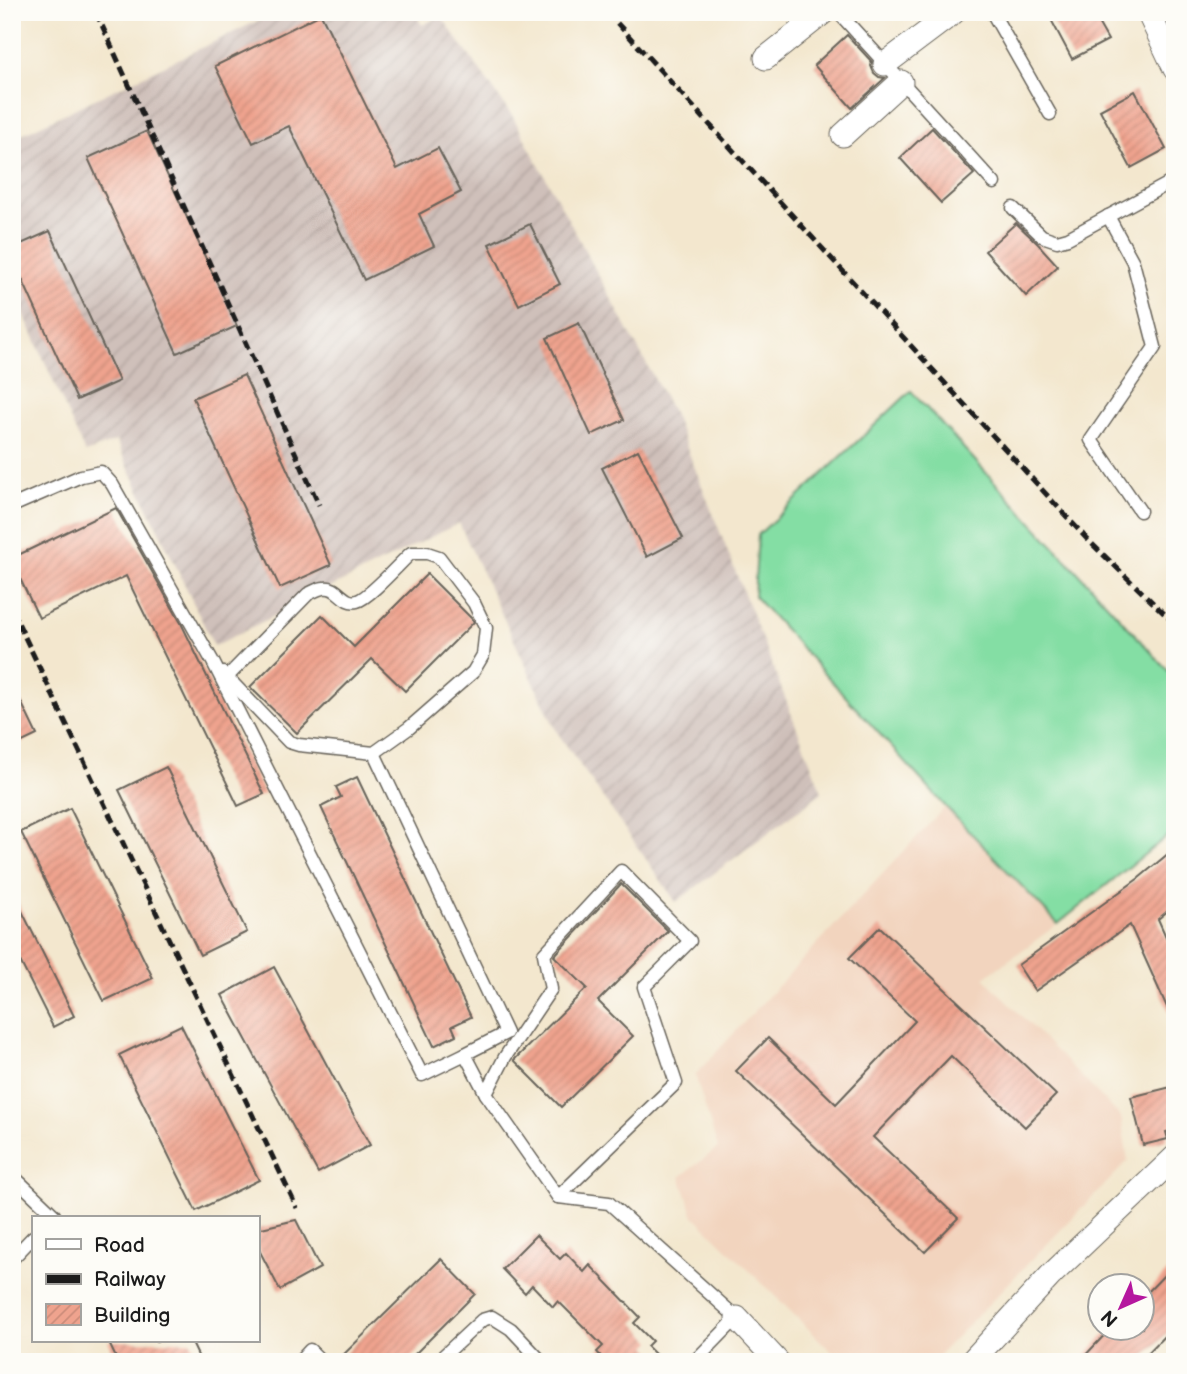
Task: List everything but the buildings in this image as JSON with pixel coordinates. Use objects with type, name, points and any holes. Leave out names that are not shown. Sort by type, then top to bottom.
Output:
[{"type":"street","points":[[765,58],[824,12]]},
{"type":"street","points":[[885,64],[954,12]]},
{"type":"street","points":[[1148,12],[1175,69]]},
{"type":"street","points":[[843,135],[901,82]]},
{"type":"street","points":[[971,1362],[1052,1274],[1175,1157]]},
{"type":"street","points":[[737,1318],[778,1362]]},
{"type":"lane","points":[[838,12],[994,183]]},
{"type":"lane","points":[[992,12],[1050,114]]},
{"type":"lane","points":[[1013,208],[1042,236],[1056,241],[1068,238],[1175,180]]},
{"type":"lane","points":[[1108,216],[1133,262],[1155,347],[1091,440],[1140,511]]},
{"type":"lane","points":[[12,506],[81,476],[101,472],[112,484],[213,662],[422,1075],[506,1032],[374,753]]},
{"type":"lane","points":[[213,662],[227,677],[289,742],[374,753],[409,728],[473,672],[483,655],[486,628],[474,603],[439,557],[427,553],[411,554],[366,596],[357,601],[348,601],[335,589],[326,587],[308,594],[227,677]]},
{"type":"lane","points":[[486,1094],[505,1057],[551,989],[544,954],[621,872],[690,941],[644,988],[676,1083],[558,1196]]},
{"type":"lane","points":[[465,1054],[486,1094],[558,1196],[609,1203],[737,1318],[694,1362]]},
{"type":"lane","points":[[12,1175],[53,1216]]},
{"type":"lane","points":[[12,1259],[32,1238]]},
{"type":"lane","points":[[437,1362],[481,1320],[492,1317],[511,1329],[542,1362]]},
{"type":"lane","points":[[299,1362],[310,1350],[323,1362]]},
{"type":"lane","points":[[1171,1362],[1175,1357]]},
{"type":"shaded area","points":[[276,12],[414,12],[422,25],[441,16],[513,117],[674,415],[822,792],[676,902],[557,732],[459,523],[214,646],[116,441],[85,453],[12,287],[12,139]]},
{"type":"shaded area","points":[[911,391],[1175,678],[1175,830],[1058,924],[984,978],[1121,1117],[1128,1161],[932,1362],[842,1362],[694,1216],[680,1177],[718,1148],[695,1075],[945,807],[754,596],[758,535]]},
{"type":"green space","points":[[911,391],[1175,678],[1175,830],[1058,924],[946,807],[754,596],[758,535]]},
{"type":"railway","points":[[96,12],[319,505]]},
{"type":"railway","points":[[607,12],[1087,539],[1175,624]]},
{"type":"railway","points":[[12,610],[297,1208]]}]
